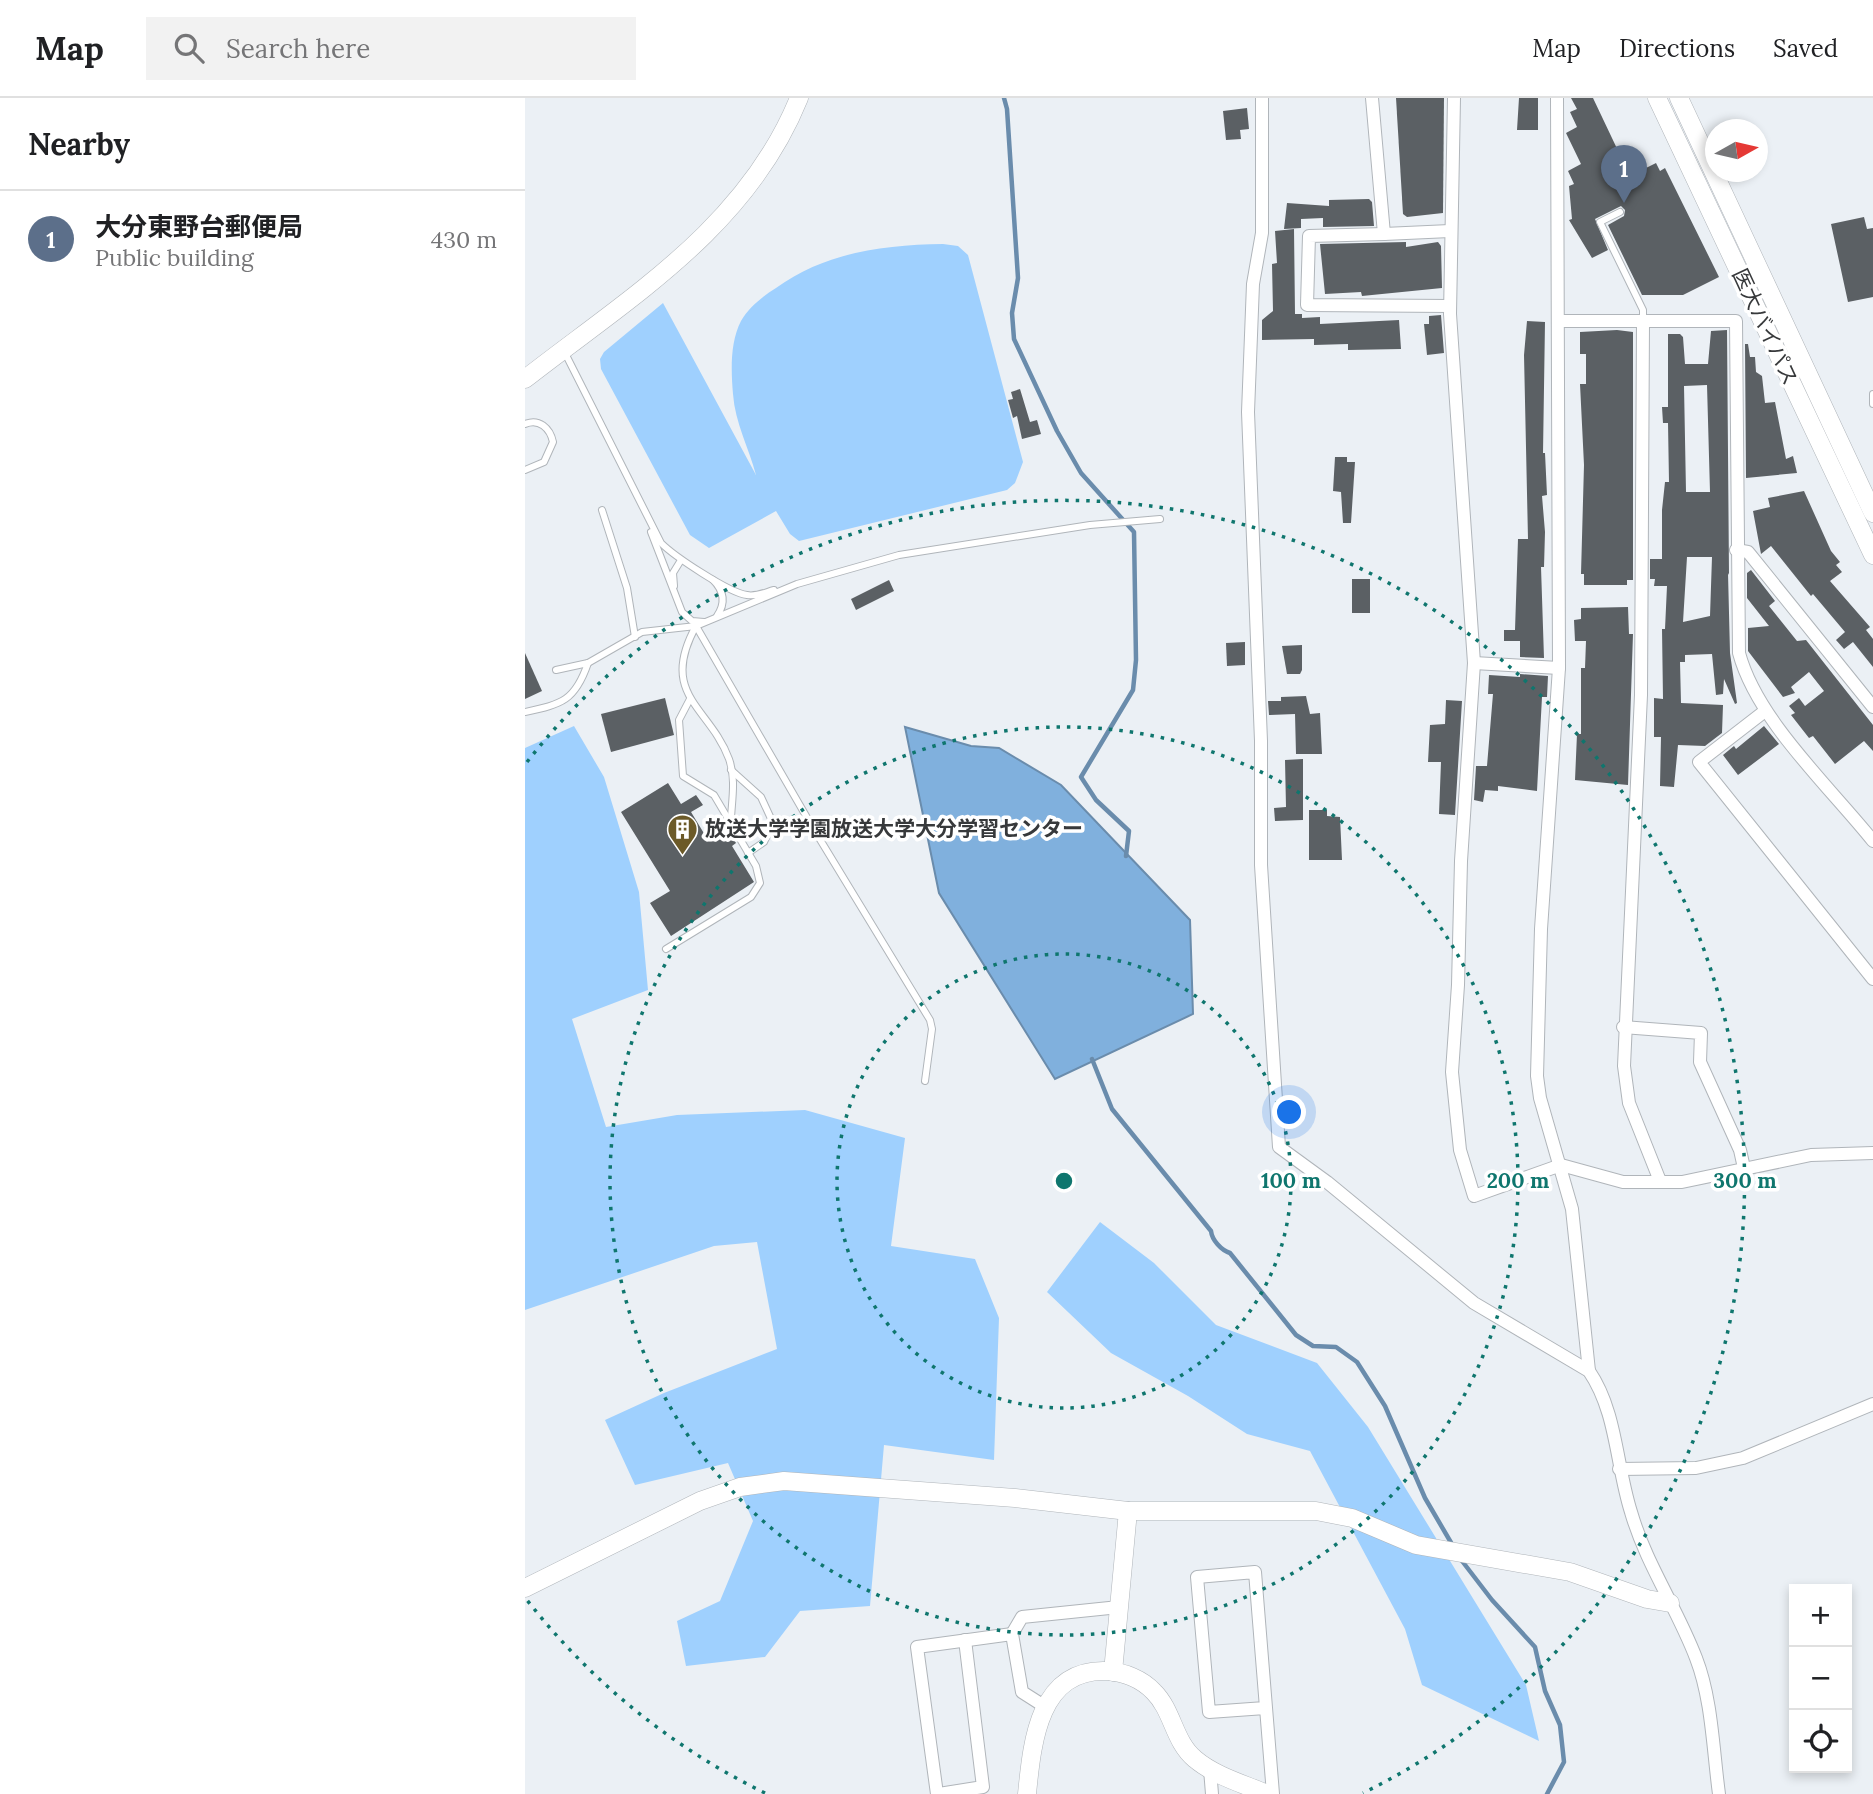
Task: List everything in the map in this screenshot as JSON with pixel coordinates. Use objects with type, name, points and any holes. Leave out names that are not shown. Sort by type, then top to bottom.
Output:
[{"type":"street","points":[[525,379],[686,253],[729,212],[764,168],[799,98]]},
{"type":"street","points":[[1262,98],[1262,233],[1253,284],[1248,412],[1261,741],[1262,891],[1279,1147],[1327,1182],[1474,1303],[1589,1371],[1601,1388],[1610,1417],[1619,1469],[1647,1556],[1697,1660],[1719,1794]]},
{"type":"street","points":[[1372,98],[1384,234]]},
{"type":"street","points":[[1454,98],[1450,306],[1474,663],[1461,861],[1458,985],[1452,1072],[1460,1150],[1474,1196],[1561,1165],[1623,1182],[1682,1182],[1824,1153],[1873,1153]]},
{"type":"street","points":[[1557,98],[1559,668],[1541,929],[1537,1076],[1540,1098],[1572,1209],[1589,1371]]},
{"type":"street","name":"医大バイパス","points":[[1657,98],[1873,555]]},
{"type":"street","name":"医大バイパス","points":[[1679,98],[1873,513]]},
{"type":"street","points":[[1450,231],[1309,236],[1307,305],[1450,306]]},
{"type":"street","points":[[1559,321],[1736,321],[1739,653],[1744,671],[1765,711],[1873,841]]},
{"type":"street","points":[[1643,322],[1641,695],[1623,1027],[1629,1103],[1660,1181]]},
{"type":"street","points":[[1737,550],[1748,552],[1873,707]]},
{"type":"street","points":[[1474,663],[1559,668]]},
{"type":"street","points":[[1765,711],[1699,762],[1873,979]]},
{"type":"street","points":[[1623,1027],[1701,1033],[1700,1062],[1740,1150],[1744,1168]]},
{"type":"street","points":[[1619,1469],[1696,1468],[1743,1458],[1873,1404]]},
{"type":"street","points":[[525,1588],[700,1500],[740,1487],[783,1481],[1015,1498],[1128,1511],[1316,1511],[1352,1518],[1436,1550],[1529,1562],[1670,1603]]},
{"type":"street","points":[[1112,1672],[1128,1511]]},
{"type":"street","points":[[1265,1707],[1209,1712],[1197,1577],[1255,1572],[1273,1794]]},
{"type":"street","points":[[1044,1706],[1021,1692],[1012,1634],[1022,1617],[1118,1607]]},
{"type":"street","points":[[965,1640],[983,1787],[938,1794],[917,1647],[965,1640],[1012,1634]]},
{"type":"street","points":[[1027,1794],[1035,1733],[1044,1706],[1069,1681],[1088,1673],[1112,1672],[1136,1678],[1153,1690],[1165,1707],[1187,1751],[1210,1769],[1267,1794]]},
{"type":"street","points":[[1210,1769],[1212,1794]]},
{"type":"lane","points":[[1620,212],[1600,222],[1643,310],[1643,322]]},
{"type":"lane","points":[[563,349],[642,511],[675,595],[687,617],[698,622],[711,621],[721,610],[721,589],[700,570]]},
{"type":"lane","points":[[1873,394],[1873,404]]},
{"type":"lane","points":[[525,424],[531,421],[542,425],[548,429],[553,442],[544,462],[525,470]]},
{"type":"lane","points":[[602,510],[627,588],[635,636]]},
{"type":"lane","points":[[642,511],[661,543],[681,560],[747,595],[923,550],[1090,525],[1160,519]]},
{"type":"lane","points":[[675,595],[673,573],[681,560]]},
{"type":"lane","points":[[556,670],[589,663],[642,632],[696,626],[797,584]]},
{"type":"lane","points":[[696,626],[685,650],[685,681],[690,699],[724,748],[731,769],[731,822]]},
{"type":"lane","points":[[696,626],[813,828],[930,1020],[932,1029],[925,1081]]},
{"type":"lane","points":[[525,712],[562,702],[580,684],[589,663]]},
{"type":"lane","points":[[666,949],[755,893],[760,883],[748,853],[714,794],[683,776],[680,720],[690,699]]},
{"type":"lane","points":[[731,769],[761,797],[773,823],[764,842],[748,853]]},
{"type":"shaded area","points":[[943,244],[958,246],[968,255],[1023,462],[1015,483],[1007,490],[799,541],[790,534],[776,511],[709,548],[690,535],[601,369],[600,359],[604,352],[663,303],[756,475],[736,415],[732,376],[737,329],[748,311],[795,276],[835,259],[877,249]]},
{"type":"shaded area","points":[[574,726],[604,777],[639,892],[648,990],[572,1019],[606,1127],[677,1115],[805,1110],[905,1138],[891,1246],[975,1259],[999,1318],[994,1460],[884,1445],[870,1606],[800,1611],[765,1657],[686,1666],[677,1621],[720,1601],[753,1521],[728,1463],[635,1485],[605,1420],[664,1393],[777,1349],[757,1242],[714,1246],[525,1310],[525,748]]},
{"type":"shaded area","points":[[905,727],[971,746],[999,748],[1061,785],[1190,920],[1193,1014],[1055,1079],[939,893]]},
{"type":"shaded area","points":[[1100,1222],[1154,1263],[1216,1325],[1317,1363],[1368,1427],[1526,1685],[1539,1741],[1422,1685],[1405,1629],[1310,1451],[1247,1434],[1188,1396],[1111,1353],[1047,1292]]},
{"type":"building","points":[[1396,98],[1444,98],[1443,213],[1407,217],[1403,214]]},
{"type":"building","points":[[1519,98],[1538,98],[1538,130],[1517,130]]},
{"type":"building","points":[[1571,98],[1593,98],[1630,176],[1656,163],[1660,171],[1665,168],[1719,277],[1683,295],[1642,295],[1608,225],[1624,216],[1625,210],[1621,206],[1595,219],[1608,250],[1592,258],[1569,220],[1572,219],[1569,186],[1574,184],[1568,171],[1581,164],[1566,133],[1577,127],[1570,112],[1577,109]]},
{"type":"building","points":[[1247,108],[1249,129],[1240,130],[1241,139],[1226,140],[1223,111]]},
{"type":"building","points":[[1369,199],[1372,202],[1374,226],[1323,227],[1323,218],[1301,219],[1301,228],[1284,229],[1287,203],[1329,206],[1329,200]]},
{"type":"building","points":[[1864,217],[1867,229],[1873,228],[1873,297],[1848,302],[1831,224]]},
{"type":"building","points":[[1294,229],[1295,314],[1302,314],[1302,318],[1320,317],[1320,324],[1399,320],[1401,349],[1348,350],[1348,344],[1314,345],[1314,339],[1262,340],[1262,320],[1273,311],[1272,264],[1277,263],[1275,231]]},
{"type":"building","points":[[1406,242],[1406,247],[1438,242],[1441,246],[1442,288],[1362,296],[1361,292],[1325,294],[1320,244]]},
{"type":"building","points":[[1441,315],[1444,353],[1427,355],[1424,324],[1429,324],[1429,316]]},
{"type":"building","points":[[1527,321],[1545,322],[1543,453],[1547,495],[1542,496],[1545,532],[1544,567],[1541,567],[1544,658],[1520,657],[1520,641],[1504,641],[1504,630],[1515,630],[1518,539],[1528,539],[1524,355]]},
{"type":"building","points":[[1727,330],[1730,653],[1737,703],[1735,704],[1724,679],[1723,694],[1716,695],[1712,654],[1685,655],[1685,662],[1680,662],[1681,703],[1723,705],[1722,733],[1705,746],[1678,745],[1674,787],[1660,786],[1661,737],[1654,737],[1654,698],[1663,699],[1662,629],[1665,629],[1667,586],[1654,586],[1655,579],[1650,579],[1650,559],[1662,559],[1662,510],[1665,482],[1669,482],[1668,423],[1663,423],[1662,407],[1668,407],[1668,334],[1680,334],[1683,337],[1685,364],[1708,364],[1711,331]],"holes":[[[1707,385],[1710,492],[1686,492],[1684,386]],[[1687,557],[1712,557],[1710,616],[1683,622]]]},
{"type":"building","points":[[1580,332],[1633,332],[1633,580],[1627,580],[1627,585],[1584,585],[1584,574],[1581,574],[1584,465],[1580,384],[1586,384],[1586,354],[1580,354]]},
{"type":"building","points":[[1745,344],[1748,344],[1750,357],[1755,357],[1756,372],[1762,376],[1765,403],[1775,402],[1786,459],[1793,456],[1797,473],[1746,478]]},
{"type":"building","points":[[1020,389],[1030,422],[1037,420],[1041,434],[1022,439],[1017,416],[1013,418],[1008,400],[1013,399],[1011,392]]},
{"type":"building","points":[[1335,457],[1347,457],[1347,462],[1355,462],[1351,523],[1343,523],[1341,492],[1333,491]]},
{"type":"building","points":[[1804,491],[1831,551],[1840,562],[1836,565],[1842,572],[1830,581],[1870,627],[1866,630],[1873,639],[1873,667],[1853,642],[1844,649],[1836,640],[1845,632],[1813,594],[1811,596],[1771,546],[1761,554],[1753,511],[1770,507],[1768,498]]},
{"type":"building","points":[[1751,570],[1775,601],[1769,606],[1797,641],[1806,640],[1873,725],[1873,751],[1864,741],[1835,764],[1813,736],[1809,738],[1791,715],[1795,713],[1789,706],[1799,698],[1805,706],[1824,691],[1809,672],[1791,687],[1795,693],[1783,697],[1748,651],[1748,628],[1769,626],[1747,598],[1747,573]]},
{"type":"building","points":[[1352,579],[1370,579],[1370,613],[1352,613]]},
{"type":"building","points":[[889,580],[894,591],[856,610],[851,599]]},
{"type":"building","points":[[1628,607],[1629,634],[1633,634],[1628,785],[1575,780],[1577,734],[1581,734],[1581,668],[1585,668],[1586,641],[1575,641],[1574,620],[1581,619],[1581,608]]},
{"type":"building","points":[[1245,642],[1245,665],[1227,666],[1226,643]]},
{"type":"building","points":[[1302,645],[1300,674],[1287,674],[1282,646]]},
{"type":"building","points":[[525,653],[542,691],[525,699]]},
{"type":"building","points":[[1520,674],[1548,676],[1547,697],[1542,697],[1537,791],[1498,786],[1498,791],[1485,790],[1483,802],[1474,800],[1476,766],[1487,766],[1493,694],[1488,694],[1489,675],[1520,677]]},
{"type":"building","points":[[1306,696],[1310,714],[1320,713],[1322,754],[1296,754],[1295,714],[1269,715],[1268,701],[1281,701],[1281,697]]},
{"type":"building","points":[[665,698],[674,735],[611,752],[601,714]]},
{"type":"building","points":[[1446,700],[1462,701],[1455,815],[1439,814],[1441,762],[1428,762],[1430,725],[1445,724]]},
{"type":"building","points":[[1764,726],[1779,744],[1738,775],[1723,755],[1734,746],[1736,749]]},
{"type":"building","points":[[1303,759],[1303,820],[1275,821],[1274,808],[1286,807],[1285,760]]},
{"type":"building","name":"放送大学学園放送大学大分学習センター","points":[[668,783],[681,804],[696,795],[703,805],[691,812],[708,840],[727,828],[736,843],[732,846],[754,882],[671,936],[650,903],[670,891],[621,812]]},
{"type":"building","points":[[1309,810],[1327,810],[1327,816],[1340,817],[1342,860],[1309,860]]},
{"type":"waterway","points":[[1004,98],[1007,109],[1018,278],[1012,313],[1014,339],[1057,431],[1081,473],[1134,532],[1136,660],[1133,690],[1081,777],[1096,800],[1129,831],[1126,856]]},
{"type":"waterway","points":[[1092,1059],[1112,1109],[1211,1231],[1217,1244],[1230,1253],[1296,1335],[1313,1346],[1336,1347],[1357,1362],[1385,1406],[1425,1498],[1453,1546]]},
{"type":"waterway","points":[[1459,1557],[1492,1600],[1535,1647],[1545,1691],[1560,1725],[1564,1762],[1547,1794]]},
{"type":"place","name":"大分東野台郵便局","points":[[1624,203]]},
{"type":"place","name":"放送大学学園放送大学大分学習センター","points":[[682,856]]}]
